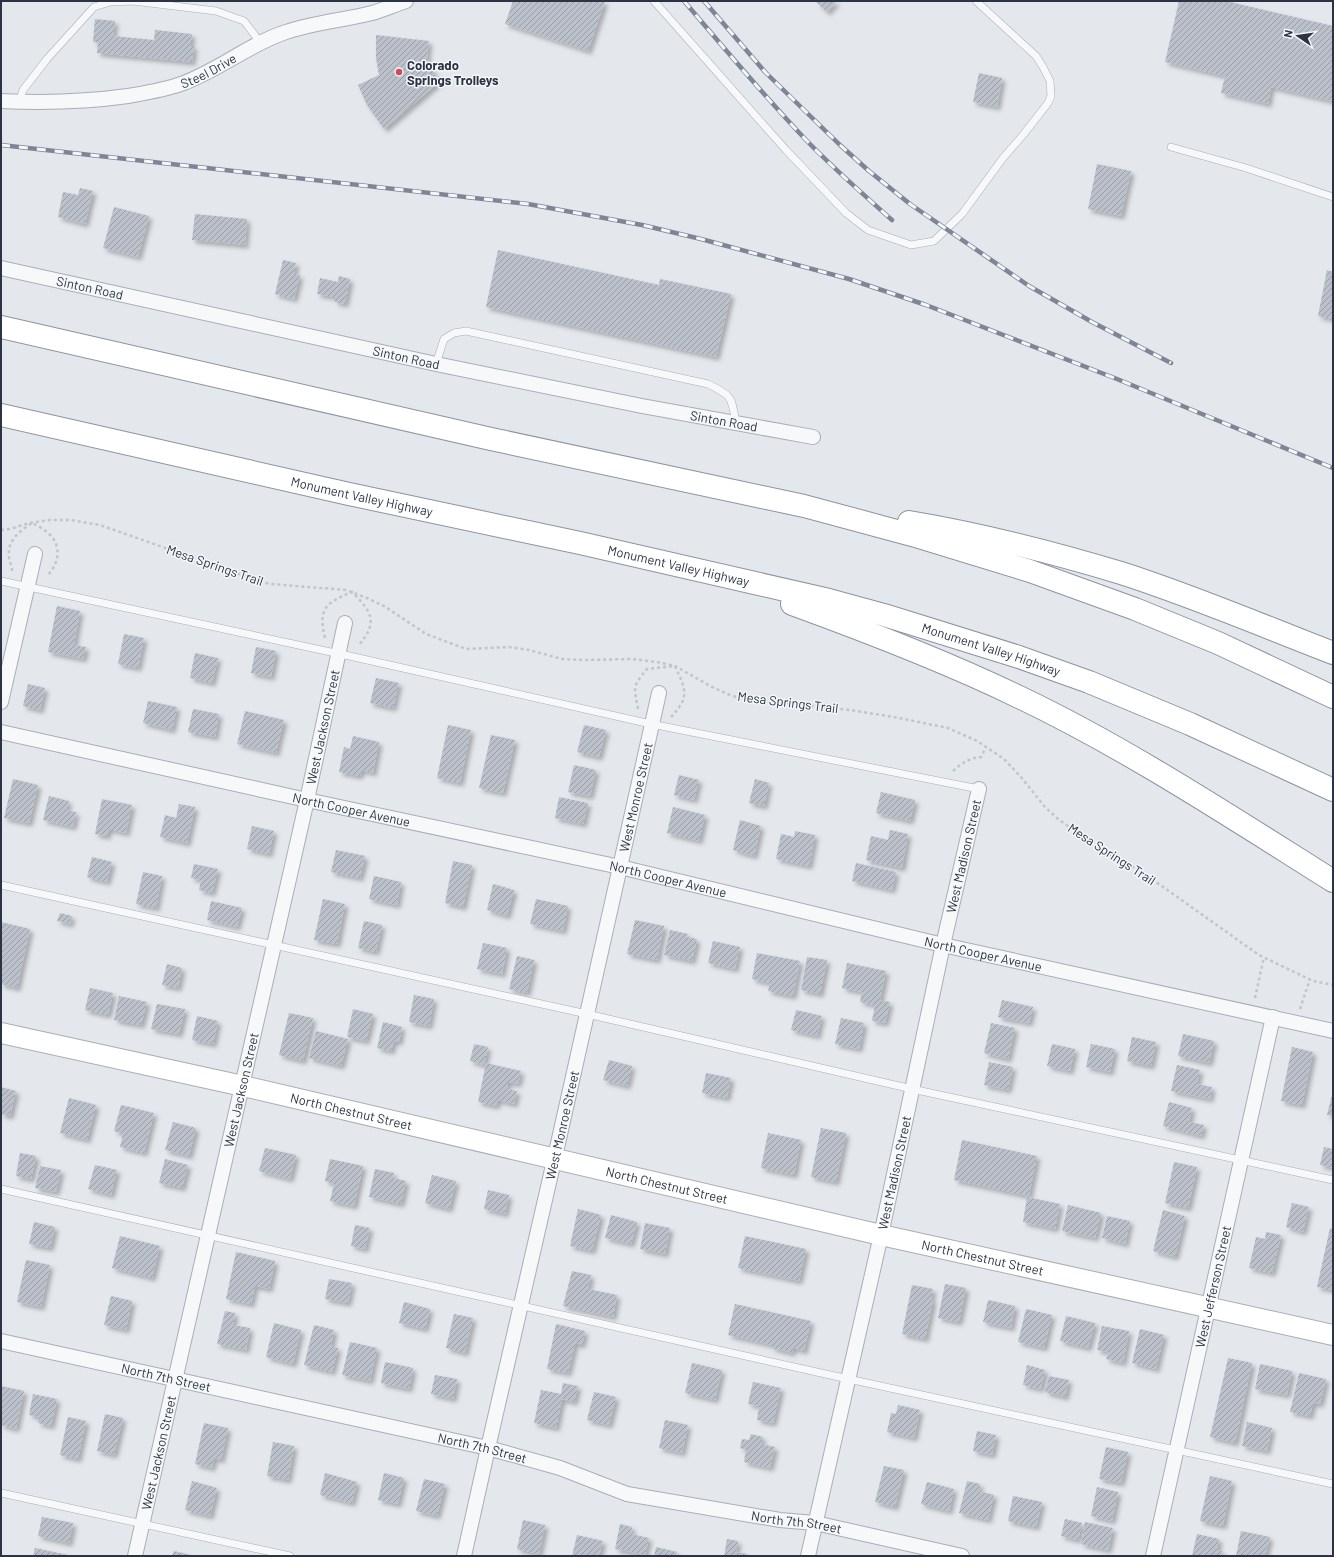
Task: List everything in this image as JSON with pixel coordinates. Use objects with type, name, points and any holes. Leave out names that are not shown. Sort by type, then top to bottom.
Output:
[{"type":"highway","points":[[1,328],[499,440],[804,506],[962,550],[1030,571],[1120,603],[1218,643],[1333,697]]},
{"type":"highway","name":"Monument Valley Highway","points":[[1,415],[349,494],[515,529],[829,600],[884,615],[1018,657],[1089,682],[1190,724],[1333,790]]},
{"type":"highway","points":[[804,506],[886,518],[951,530],[994,539],[1073,560],[1121,574],[1203,602],[1333,653]]},
{"type":"highway","points":[[683,567],[847,624],[951,666],[1019,697],[1140,762],[1333,881]]},
{"type":"main road","name":"North Chestnut Street","points":[[1,1033],[243,1086],[881,1235],[1333,1335]]},
{"type":"street","name":"Steel Drive","points":[[1,101],[65,102],[93,100],[152,91],[181,84],[225,64],[260,42],[286,31],[352,16],[373,13],[406,1]]},
{"type":"street","name":"Sinton Road","points":[[1,268],[436,364],[642,406],[813,437]]},
{"type":"street","points":[[1,702],[35,554]]},
{"type":"street","name":"West Jackson Street","points":[[136,1556],[243,1086],[345,623]]},
{"type":"street","name":"West Monroe Street","points":[[464,1556],[659,694]]},
{"type":"street","name":"North Cooper Avenue","points":[[1,732],[307,800],[620,867],[943,945],[1333,1031]]},
{"type":"street","name":"West Madison Street","points":[[808,1556],[881,1235],[943,945],[979,789]]},
{"type":"street","name":"West Jefferson Street","points":[[1153,1556],[1274,1018]]},
{"type":"street","name":"North 7th Street","points":[[1,1341],[488,1448],[560,1468],[627,1494],[780,1520],[815,1523],[962,1556]]},
{"type":"lane","points":[[654,1],[786,150],[846,213],[868,230],[912,245],[934,241],[962,214],[1003,158],[1024,135],[1048,103],[1051,96],[1050,81],[1036,56],[976,1]]},
{"type":"lane","points":[[19,102],[23,90],[47,59],[94,7],[110,2],[133,2],[216,11],[244,21],[260,42]]},
{"type":"lane","points":[[1171,147],[1246,168],[1333,198]]},
{"type":"lane","points":[[436,364],[444,339],[454,333],[466,331],[708,384],[723,391],[732,400],[736,423]]},
{"type":"lane","points":[[1,581],[27,588],[338,654],[651,724],[979,789]]},
{"type":"lane","points":[[1,884],[274,946],[587,1014],[912,1089],[1333,1180]]},
{"type":"lane","points":[[1,1189],[848,1379],[1333,1484]]},
{"type":"lane","points":[[1,1493],[290,1556]]},
{"type":"path","name":"Mesa Springs Trail","points":[[1,530],[10,529],[28,523],[50,520],[71,520],[100,525],[270,584],[346,590],[384,606],[426,634],[466,649],[509,647],[529,650],[562,659],[632,659],[657,662],[675,666],[712,687],[732,696],[894,716],[948,728],[977,741],[1004,759],[1021,777],[1044,807],[1058,819],[1102,850],[1142,872],[1264,958],[1310,979],[1333,985]]},
{"type":"path","points":[[947,782],[952,772],[964,762],[972,758],[981,757],[986,747]]},
{"type":"path","points":[[1252,1013],[1264,958]]},
{"type":"path","points":[[1296,1022],[1310,979]]},
{"type":"building","points":[[513,1],[605,1],[588,51],[505,24]]},
{"type":"building","points":[[837,1],[827,12],[816,2]]},
{"type":"building","points":[[1179,1],[1226,1],[1333,26],[1332,101],[1271,87],[1268,104],[1221,93],[1225,76],[1165,62]]},
{"type":"building","points":[[95,19],[115,21],[113,36],[154,40],[155,30],[192,34],[190,46],[194,46],[192,62],[97,53],[98,42],[93,42]]},
{"type":"building","points":[[376,35],[429,41],[427,57],[431,69],[440,81],[384,129],[367,105],[358,85],[379,75],[376,58]]},
{"type":"building","points":[[979,73],[1002,78],[997,107],[973,102]]},
{"type":"building","points":[[1097,164],[1131,171],[1121,216],[1088,209]]},
{"type":"building","points":[[80,188],[93,191],[85,224],[58,217],[63,192],[78,195]]},
{"type":"building","points":[[114,207],[149,216],[138,257],[103,248]]},
{"type":"building","points":[[195,214],[247,219],[245,245],[192,240]]},
{"type":"building","points":[[498,250],[659,285],[660,279],[731,294],[716,357],[486,307]]},
{"type":"building","points":[[283,260],[296,263],[294,274],[300,275],[294,299],[275,294]]},
{"type":"building","points":[[1327,270],[1333,272],[1333,319],[1318,316]]},
{"type":"building","points":[[339,276],[350,279],[345,304],[335,302],[335,297],[317,294],[320,278],[338,282]]},
{"type":"building","points":[[57,606],[80,611],[74,645],[86,647],[83,659],[48,652]]},
{"type":"building","points":[[124,634],[144,638],[138,668],[118,664]]},
{"type":"building","points":[[256,647],[276,651],[271,677],[251,673]]},
{"type":"building","points":[[195,653],[218,658],[212,683],[190,678]]},
{"type":"building","points":[[376,678],[399,683],[393,708],[370,703]]},
{"type":"building","points":[[28,684],[45,688],[40,710],[23,706]]},
{"type":"building","points":[[148,701],[177,707],[172,730],[143,723]]},
{"type":"building","points":[[193,709],[219,714],[215,737],[188,732]]},
{"type":"building","points":[[245,711],[284,720],[276,753],[237,744]]},
{"type":"building","points":[[448,725],[471,730],[460,783],[437,778]]},
{"type":"building","points":[[584,725],[606,730],[599,757],[577,752]]},
{"type":"building","points":[[491,735],[515,740],[503,793],[479,788]]},
{"type":"building","points":[[353,736],[379,742],[373,773],[361,770],[360,776],[339,772],[344,747],[350,749]]},
{"type":"building","points":[[574,765],[596,770],[590,796],[568,792]]},
{"type":"building","points":[[679,775],[699,780],[694,800],[674,795]]},
{"type":"building","points":[[13,779],[38,785],[29,823],[4,818]]},
{"type":"building","points":[[755,779],[769,783],[764,806],[749,803]]},
{"type":"building","points":[[881,792],[915,800],[910,821],[876,813]]},
{"type":"building","points":[[49,796],[69,801],[66,810],[76,812],[73,827],[43,820]]},
{"type":"building","points":[[559,797],[588,803],[583,824],[555,818]]},
{"type":"building","points":[[102,799],[132,805],[126,833],[109,829],[107,836],[95,834]]},
{"type":"building","points":[[179,804],[195,807],[187,843],[160,837],[165,815],[176,818]]},
{"type":"building","points":[[673,807],[705,815],[699,841],[667,833]]},
{"type":"building","points":[[740,820],[761,826],[754,856],[733,850]]},
{"type":"building","points":[[252,826],[274,831],[269,854],[247,849]]},
{"type":"building","points":[[890,830],[908,834],[902,868],[866,860],[871,836],[888,840]]},
{"type":"building","points":[[795,831],[815,835],[809,866],[776,859],[781,834],[794,837]]},
{"type":"building","points":[[336,850],[365,856],[360,878],[331,872]]},
{"type":"building","points":[[92,857],[112,862],[107,882],[87,877]]},
{"type":"building","points":[[453,861],[472,865],[463,907],[445,903]]},
{"type":"building","points":[[856,863],[896,872],[892,890],[852,881]]},
{"type":"building","points":[[194,864],[218,869],[212,893],[199,890],[201,880],[191,878]]},
{"type":"building","points":[[143,872],[162,876],[156,908],[136,904]]},
{"type":"building","points":[[374,876],[401,882],[397,905],[369,899]]},
{"type":"building","points":[[493,884],[514,890],[507,916],[487,910]]},
{"type":"building","points":[[323,899],[345,904],[337,944],[314,940]]},
{"type":"building","points":[[536,899],[568,906],[563,931],[530,924]]},
{"type":"building","points":[[211,901],[242,908],[237,927],[207,920]]},
{"type":"building","points":[[60,913],[72,916],[70,924],[57,921]]},
{"type":"building","points":[[635,920],[664,926],[657,960],[627,954]]},
{"type":"building","points":[[364,921],[382,925],[376,952],[358,948]]},
{"type":"building","points":[[1,922],[30,929],[17,988],[1,984]]},
{"type":"building","points":[[670,930],[688,934],[687,937],[697,939],[692,961],[664,955]]},
{"type":"building","points":[[713,941],[740,947],[735,969],[708,963]]},
{"type":"building","points":[[483,943],[507,948],[502,974],[477,969]]},
{"type":"building","points":[[757,953],[800,961],[793,996],[768,991],[770,983],[752,979]]},
{"type":"building","points":[[517,956],[534,960],[527,993],[509,989]]},
{"type":"building","points":[[807,957],[827,960],[820,994],[801,990]]},
{"type":"building","points":[[847,963],[886,971],[880,1000],[890,1002],[885,1023],[872,1021],[875,1005],[860,1002],[862,992],[842,988]]},
{"type":"building","points":[[167,964],[182,968],[178,988],[162,985]]},
{"type":"building","points":[[90,988],[113,993],[108,1015],[85,1010]]},
{"type":"building","points":[[414,995],[434,999],[429,1026],[409,1022]]},
{"type":"building","points":[[119,996],[147,1002],[141,1025],[114,1020]]},
{"type":"building","points":[[1002,1000],[1033,1007],[1029,1023],[998,1017]]},
{"type":"building","points":[[157,1004],[185,1009],[179,1034],[151,1029]]},
{"type":"building","points":[[353,1009],[373,1014],[366,1041],[347,1037]]},
{"type":"building","points":[[796,1010],[822,1016],[817,1036],[791,1030]]},
{"type":"building","points":[[289,1013],[313,1018],[303,1061],[279,1055]]},
{"type":"building","points":[[197,1016],[218,1021],[213,1044],[192,1040]]},
{"type":"building","points":[[841,1018],[864,1023],[859,1049],[835,1044]]},
{"type":"building","points":[[383,1022],[402,1027],[399,1042],[394,1041],[391,1051],[377,1048]]},
{"type":"building","points":[[991,1023],[1015,1028],[1008,1059],[984,1053]]},
{"type":"building","points":[[316,1031],[348,1039],[341,1066],[309,1058]]},
{"type":"building","points":[[1183,1034],[1214,1041],[1209,1063],[1178,1056]]},
{"type":"building","points":[[1132,1037],[1156,1042],[1151,1066],[1127,1061]]},
{"type":"building","points":[[474,1044],[488,1047],[484,1065],[470,1061]]},
{"type":"building","points":[[1052,1044],[1075,1049],[1070,1071],[1047,1066]]},
{"type":"building","points":[[1091,1044],[1115,1049],[1110,1072],[1086,1067]]},
{"type":"building","points":[[1292,1047],[1313,1052],[1302,1105],[1281,1101]]},
{"type":"building","points":[[609,1060],[632,1066],[627,1086],[603,1080]]},
{"type":"building","points":[[989,1062],[1013,1067],[1008,1090],[984,1085]]},
{"type":"building","points":[[486,1063],[521,1071],[518,1084],[508,1082],[507,1089],[517,1091],[514,1104],[498,1100],[496,1106],[478,1102]]},
{"type":"building","points":[[1177,1065],[1200,1070],[1197,1084],[1212,1087],[1210,1099],[1171,1091]]},
{"type":"building","points":[[706,1073],[731,1078],[727,1098],[702,1093]]},
{"type":"building","points":[[1,1087],[16,1091],[10,1116],[1,1114]]},
{"type":"building","points":[[1333,1095],[1333,1116],[1327,1115]]},
{"type":"building","points":[[69,1098],[96,1105],[87,1140],[60,1133]]},
{"type":"building","points":[[1169,1102],[1192,1108],[1189,1122],[1204,1125],[1201,1136],[1163,1126]]},
{"type":"building","points":[[121,1105],[154,1113],[144,1153],[120,1147],[123,1134],[114,1131]]},
{"type":"building","points":[[173,1122],[196,1128],[189,1156],[165,1150]]},
{"type":"building","points":[[821,1128],[846,1133],[836,1182],[811,1177]]},
{"type":"building","points":[[768,1133],[801,1140],[794,1175],[761,1168]]},
{"type":"building","points":[[962,1140],[1037,1156],[1029,1196],[954,1180]]},
{"type":"building","points":[[1324,1147],[1333,1149],[1333,1168],[1320,1165]]},
{"type":"building","points":[[265,1148],[296,1155],[290,1179],[259,1171]]},
{"type":"building","points":[[20,1153],[36,1156],[31,1179],[16,1176]]},
{"type":"building","points":[[165,1159],[188,1165],[182,1188],[159,1183]]},
{"type":"building","points":[[330,1159],[363,1166],[354,1206],[330,1201],[334,1184],[325,1181]]},
{"type":"building","points":[[1174,1162],[1197,1167],[1188,1208],[1165,1203]]},
{"type":"building","points":[[95,1165],[117,1170],[111,1195],[88,1189]]},
{"type":"building","points":[[40,1166],[61,1170],[56,1192],[35,1188]]},
{"type":"building","points":[[375,1169],[394,1173],[393,1178],[406,1181],[401,1204],[369,1197]]},
{"type":"building","points":[[432,1175],[456,1181],[449,1209],[425,1203]]},
{"type":"building","points":[[488,1190],[509,1195],[505,1214],[484,1209]]},
{"type":"building","points":[[1027,1197],[1060,1204],[1055,1229],[1023,1222]]},
{"type":"building","points":[[1292,1203],[1309,1207],[1303,1232],[1286,1227]]},
{"type":"building","points":[[1068,1205],[1101,1213],[1095,1238],[1062,1231]]},
{"type":"building","points":[[578,1209],[601,1215],[592,1251],[570,1246]]},
{"type":"building","points":[[1163,1210],[1185,1216],[1175,1257],[1153,1251]]},
{"type":"building","points":[[611,1215],[637,1222],[631,1244],[605,1238]]},
{"type":"building","points":[[1107,1216],[1130,1221],[1125,1244],[1102,1238]]},
{"type":"building","points":[[34,1222],[55,1227],[50,1248],[29,1244]]},
{"type":"building","points":[[645,1223],[670,1228],[665,1254],[640,1249]]},
{"type":"building","points":[[355,1225],[370,1228],[365,1249],[351,1246]]},
{"type":"building","points":[[1330,1228],[1333,1229],[1333,1290],[1317,1287]]},
{"type":"building","points":[[1266,1232],[1281,1235],[1272,1273],[1249,1268],[1256,1237],[1265,1239]]},
{"type":"building","points":[[120,1236],[160,1246],[152,1278],[112,1268]]},
{"type":"building","points":[[745,1236],[806,1249],[799,1281],[738,1268]]},
{"type":"building","points":[[236,1252],[275,1261],[269,1289],[255,1286],[251,1304],[226,1299]]},
{"type":"building","points":[[26,1260],[50,1265],[41,1307],[17,1302]]},
{"type":"building","points":[[572,1271],[591,1275],[588,1289],[617,1295],[613,1317],[563,1306]]},
{"type":"building","points":[[329,1279],[352,1283],[348,1303],[325,1299]]},
{"type":"building","points":[[945,1284],[966,1288],[959,1322],[938,1318]]},
{"type":"building","points":[[912,1285],[933,1289],[931,1299],[933,1300],[925,1339],[902,1334]]},
{"type":"building","points":[[111,1296],[132,1301],[126,1330],[104,1325]]},
{"type":"building","points":[[988,1300],[1015,1306],[1011,1328],[983,1322]]},
{"type":"building","points":[[404,1302],[430,1309],[425,1329],[399,1323]]},
{"type":"building","points":[[735,1304],[811,1321],[804,1351],[793,1348],[792,1353],[772,1348],[772,1345],[728,1335]]},
{"type":"building","points":[[1026,1309],[1052,1315],[1044,1348],[1018,1342]]},
{"type":"building","points":[[225,1311],[235,1313],[233,1325],[250,1328],[246,1350],[217,1344]]},
{"type":"building","points":[[454,1314],[473,1318],[465,1353],[446,1348]]},
{"type":"building","points":[[1066,1316],[1095,1323],[1088,1348],[1060,1341]]},
{"type":"building","points":[[274,1323],[301,1330],[293,1364],[266,1357]]},
{"type":"building","points":[[556,1324],[585,1331],[582,1345],[575,1343],[568,1373],[547,1369]]},
{"type":"building","points":[[314,1325],[334,1330],[331,1346],[338,1348],[332,1372],[304,1365]]},
{"type":"building","points":[[1102,1326],[1129,1331],[1123,1363],[1106,1359],[1108,1352],[1097,1350]]},
{"type":"building","points":[[1140,1329],[1164,1335],[1156,1369],[1132,1363]]},
{"type":"building","points":[[350,1342],[377,1348],[370,1381],[342,1375]]},
{"type":"building","points":[[1228,1358],[1252,1363],[1235,1443],[1210,1437]]},
{"type":"building","points":[[385,1362],[413,1368],[409,1389],[381,1383]]},
{"type":"building","points":[[692,1363],[722,1370],[715,1400],[685,1393]]},
{"type":"building","points":[[1260,1364],[1292,1371],[1287,1395],[1255,1389]]},
{"type":"building","points":[[1027,1365],[1045,1370],[1041,1389],[1023,1385]]},
{"type":"building","points":[[1299,1373],[1326,1379],[1320,1404],[1313,1403],[1310,1416],[1290,1412]]},
{"type":"building","points":[[435,1375],[457,1379],[453,1399],[431,1394]]},
{"type":"building","points":[[1049,1376],[1069,1380],[1065,1397],[1045,1392]]},
{"type":"building","points":[[753,1382],[781,1388],[773,1423],[757,1420],[759,1406],[748,1404]]},
{"type":"building","points":[[563,1383],[578,1386],[574,1402],[562,1399],[556,1428],[534,1423],[541,1390],[561,1394]]},
{"type":"building","points":[[1,1386],[24,1391],[16,1429],[1,1425]]},
{"type":"building","points":[[594,1392],[616,1397],[609,1425],[587,1420]]},
{"type":"building","points":[[33,1394],[57,1399],[51,1426],[38,1423],[39,1417],[29,1415]]},
{"type":"building","points":[[898,1405],[920,1410],[914,1438],[887,1432],[891,1413],[896,1414]]},
{"type":"building","points":[[105,1414],[123,1418],[114,1455],[97,1451]]},
{"type":"building","points":[[68,1417],[86,1421],[78,1459],[60,1455]]},
{"type":"building","points":[[665,1420],[688,1425],[682,1453],[659,1448]]},
{"type":"building","points":[[1247,1422],[1272,1428],[1267,1451],[1242,1446]]},
{"type":"building","points":[[204,1423],[228,1428],[221,1460],[214,1458],[212,1468],[195,1464]]},
{"type":"building","points":[[977,1431],[996,1435],[992,1455],[973,1451]]},
{"type":"building","points":[[751,1434],[763,1437],[761,1444],[775,1447],[770,1468],[744,1462],[746,1450],[740,1448],[742,1439],[749,1440]]},
{"type":"building","points":[[273,1442],[294,1446],[288,1480],[267,1476]]},
{"type":"building","points":[[1106,1447],[1128,1452],[1121,1483],[1099,1479]]},
{"type":"building","points":[[884,1466],[904,1470],[895,1507],[875,1502]]},
{"type":"building","points":[[325,1473],[357,1482],[352,1503],[320,1495]]},
{"type":"building","points":[[384,1473],[404,1478],[398,1504],[378,1500]]},
{"type":"building","points":[[1210,1476],[1232,1481],[1223,1526],[1200,1521]]},
{"type":"building","points":[[424,1479],[445,1484],[437,1516],[416,1511]]},
{"type":"building","points":[[192,1481],[217,1488],[210,1516],[185,1510]]},
{"type":"building","points":[[967,1481],[980,1484],[979,1491],[994,1495],[988,1520],[959,1513]]},
{"type":"building","points":[[927,1482],[954,1489],[949,1511],[921,1504]]},
{"type":"building","points":[[1097,1487],[1118,1492],[1112,1521],[1091,1516]]},
{"type":"building","points":[[1013,1496],[1042,1502],[1036,1527],[1008,1521]]},
{"type":"building","points":[[42,1517],[73,1523],[69,1543],[38,1536]]},
{"type":"building","points":[[1065,1519],[1082,1523],[1078,1540],[1061,1536]]},
{"type":"building","points":[[523,1520],[545,1525],[539,1554],[517,1549]]},
{"type":"building","points":[[1085,1522],[1113,1528],[1108,1550],[1081,1544]]},
{"type":"building","points":[[620,1524],[632,1527],[631,1534],[649,1538],[645,1555],[615,1549]]},
{"type":"building","points":[[1241,1531],[1270,1537],[1265,1556],[1236,1556]]},
{"type":"building","points":[[1197,1534],[1219,1539],[1217,1550],[1222,1551],[1221,1556],[1192,1556]]},
{"type":"building","points":[[577,1535],[603,1541],[599,1556],[572,1556]]},
{"type":"building","points":[[727,1539],[738,1541],[736,1552],[747,1554],[747,1556],[724,1556]]},
{"type":"building","points":[[656,1547],[677,1552],[676,1556],[654,1556]]},
{"type":"building","points":[[35,1548],[68,1555],[68,1556],[33,1556]]},
{"type":"building","points":[[174,1551],[191,1555],[191,1556],[172,1556]]},
{"type":"railway","points":[[684,1],[807,141],[892,220]]},
{"type":"railway","points":[[704,1],[766,73],[840,145],[910,204],[1029,286],[1092,322],[1171,363]]},
{"type":"railway","points":[[1,145],[528,204],[642,225],[701,239],[849,279],[926,305],[1117,379],[1333,468]]},
{"type":"place","name":"Colorado Springs Trolleys","points":[[399,72]]}]
